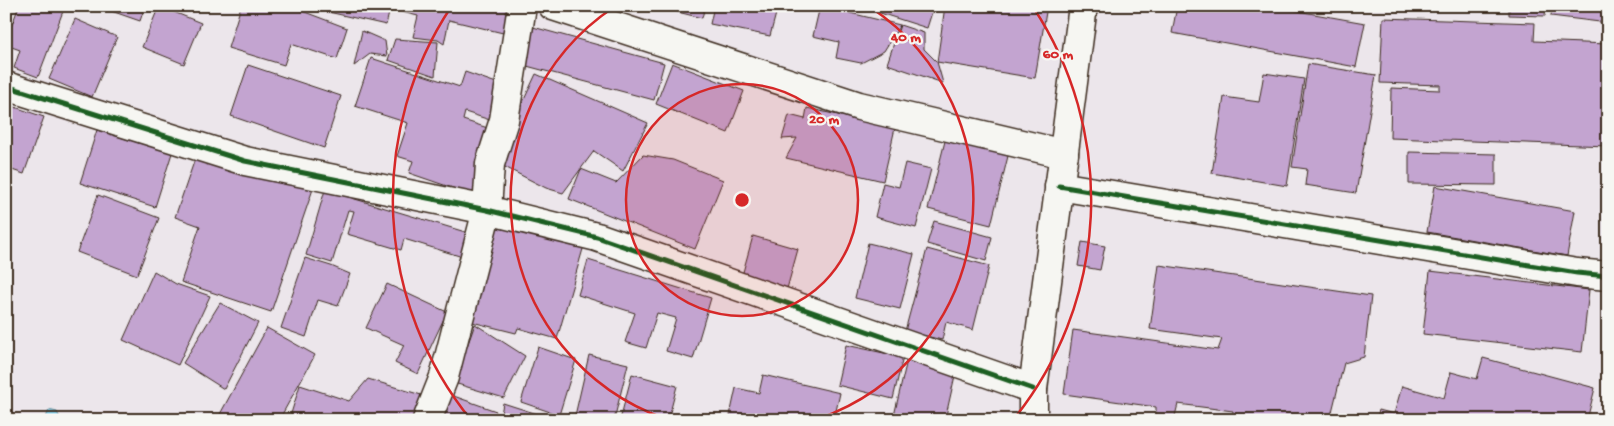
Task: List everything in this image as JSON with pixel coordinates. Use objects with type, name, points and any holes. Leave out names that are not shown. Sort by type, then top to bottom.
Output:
[{"type":"street","points":[[428,420],[444,377],[487,210],[490,164],[504,120],[522,6]]},
{"type":"street","points":[[553,6],[859,106],[1064,154]]},
{"type":"street","points":[[1033,420],[1033,389],[1083,6]]},
{"type":"street","points":[[6,86],[245,161],[487,210],[597,237],[1033,389]]},
{"type":"street","points":[[1059,186],[1577,273],[1608,276]]},
{"type":"water","points":[[49,410],[57,412],[61,420],[45,420]]},
{"type":"building","points":[[19,6],[65,6],[38,77],[14,68],[20,50],[6,45],[6,40]]},
{"type":"building","points":[[97,6],[145,6],[140,21]]},
{"type":"building","points":[[159,6],[201,23],[184,64],[142,47]]},
{"type":"building","points":[[241,6],[289,6],[347,28],[337,59],[291,44],[284,65],[228,48]]},
{"type":"building","points":[[302,6],[509,6],[503,33],[449,20],[444,44],[438,40],[413,37],[418,16],[390,9],[386,25]]},
{"type":"building","points":[[653,6],[705,6],[702,18]]},
{"type":"building","points":[[714,6],[778,6],[770,36],[710,24]]},
{"type":"building","points":[[820,6],[900,25],[884,51],[861,63],[836,58],[839,42],[813,36]]},
{"type":"building","points":[[858,6],[934,6],[927,28]]},
{"type":"building","points":[[945,6],[1047,6],[1035,78],[937,62]]},
{"type":"building","points":[[1177,6],[1269,6],[1365,23],[1356,67],[1172,33]]},
{"type":"building","points":[[1383,6],[1497,6],[1496,10]]},
{"type":"building","points":[[1509,6],[1546,6],[1545,16],[1509,15]]},
{"type":"building","points":[[1552,6],[1608,6],[1608,23],[1551,16]]},
{"type":"building","points":[[1383,18],[1535,23],[1534,41],[1608,44],[1608,146],[1390,138],[1391,88],[1440,90],[1440,85],[1380,83]]},
{"type":"building","points":[[75,19],[117,37],[92,97],[49,79]]},
{"type":"building","points":[[900,25],[924,33],[924,49],[937,62],[943,83],[887,64]]},
{"type":"building","points":[[533,27],[664,63],[654,100],[523,65]]},
{"type":"building","points":[[362,31],[385,41],[387,56],[370,54],[354,66]]},
{"type":"building","points":[[395,39],[438,42],[435,76],[388,60]]},
{"type":"building","points":[[371,58],[460,87],[465,72],[502,85],[490,120],[465,112],[463,120],[497,131],[476,196],[409,173],[413,161],[397,156],[408,123],[355,106]]},
{"type":"building","points":[[672,63],[744,91],[728,133],[656,104]]},
{"type":"building","points":[[1308,64],[1376,75],[1356,193],[1305,185],[1307,169],[1292,167]]},
{"type":"building","points":[[248,65],[341,96],[324,148],[231,116]]},
{"type":"building","points":[[1264,73],[1304,79],[1287,186],[1212,173],[1224,97],[1259,102]]},
{"type":"building","points":[[536,74],[648,123],[623,171],[594,151],[563,193],[546,188],[495,162]]},
{"type":"building","points":[[6,104],[44,117],[24,174],[6,168]]},
{"type":"building","points":[[807,108],[895,128],[883,181],[786,158],[797,138],[782,139],[789,115],[805,119]]},
{"type":"building","points":[[97,130],[172,153],[155,207],[80,183]]},
{"type":"building","points":[[946,137],[1009,152],[991,225],[928,209]]},
{"type":"building","points":[[198,150],[313,189],[271,312],[181,282],[200,226],[175,217]]},
{"type":"building","points":[[1409,152],[1496,154],[1496,185],[1409,184]]},
{"type":"building","points":[[643,155],[673,160],[723,180],[695,249],[569,199],[581,169],[616,183]]},
{"type":"building","points":[[905,163],[931,169],[916,228],[875,217],[883,183],[899,187]]},
{"type":"building","points":[[1435,186],[1575,211],[1567,256],[1427,232]]},
{"type":"building","points":[[325,190],[472,234],[466,258],[404,239],[401,250],[347,234],[354,211],[348,210],[332,263],[306,255]]},
{"type":"building","points":[[98,195],[159,218],[137,275],[77,252]]},
{"type":"building","points":[[494,216],[585,242],[557,339],[518,328],[516,333],[472,322]]},
{"type":"building","points":[[934,221],[992,237],[986,261],[927,244]]},
{"type":"building","points":[[753,236],[798,249],[785,296],[740,283]]},
{"type":"building","points":[[1082,242],[1105,246],[1100,270],[1078,266]]},
{"type":"building","points":[[868,243],[914,254],[900,309],[855,298]]},
{"type":"building","points":[[927,249],[989,266],[973,330],[946,322],[942,340],[905,331]]},
{"type":"building","points":[[305,258],[350,274],[338,306],[318,300],[306,337],[281,328]]},
{"type":"building","points":[[588,260],[711,298],[693,359],[666,351],[676,318],[657,313],[646,348],[625,342],[635,313],[578,295]]},
{"type":"building","points":[[1159,265],[1371,296],[1364,357],[1344,363],[1330,420],[1232,420],[1233,411],[1178,404],[1174,420],[1156,420],[1156,407],[1064,394],[1073,330],[1218,350],[1222,339],[1150,329]]},
{"type":"building","points":[[154,271],[176,284],[210,296],[178,365],[123,340]]},
{"type":"building","points":[[1430,271],[1589,290],[1582,352],[1423,334]]},
{"type":"building","points":[[387,284],[447,312],[418,374],[395,363],[404,345],[366,328]]},
{"type":"building","points":[[220,303],[258,323],[224,389],[183,363]]},
{"type":"building","points":[[475,324],[525,356],[504,398],[454,383]]},
{"type":"building","points":[[267,328],[315,355],[279,420],[225,420],[219,416]]},
{"type":"building","points":[[846,345],[903,357],[893,399],[837,385]]},
{"type":"building","points":[[538,347],[576,360],[559,415],[521,402]]},
{"type":"building","points":[[589,355],[628,364],[614,420],[574,420]]},
{"type":"building","points":[[1483,358],[1595,388],[1587,420],[1376,420],[1379,410],[1394,414],[1402,386],[1444,398],[1451,372],[1477,379]]},
{"type":"building","points":[[907,360],[956,371],[945,420],[893,420]]},
{"type":"building","points":[[632,374],[677,386],[668,420],[620,420]]},
{"type":"building","points":[[763,375],[840,393],[834,420],[729,420],[736,388],[759,393]]},
{"type":"building","points":[[368,379],[428,397],[421,420],[289,420],[300,385],[349,401]]},
{"type":"building","points":[[448,394],[496,411],[493,420],[439,420]]},
{"type":"building","points":[[503,403],[556,420],[500,420]]},
{"type":"building","points":[[1070,416],[1095,420],[1069,420]]},
{"type":"cycle path","points":[[6,86],[245,161],[487,210],[597,237],[1033,389]]},
{"type":"cycle path","points":[[1059,186],[1577,273],[1608,276]]}]
